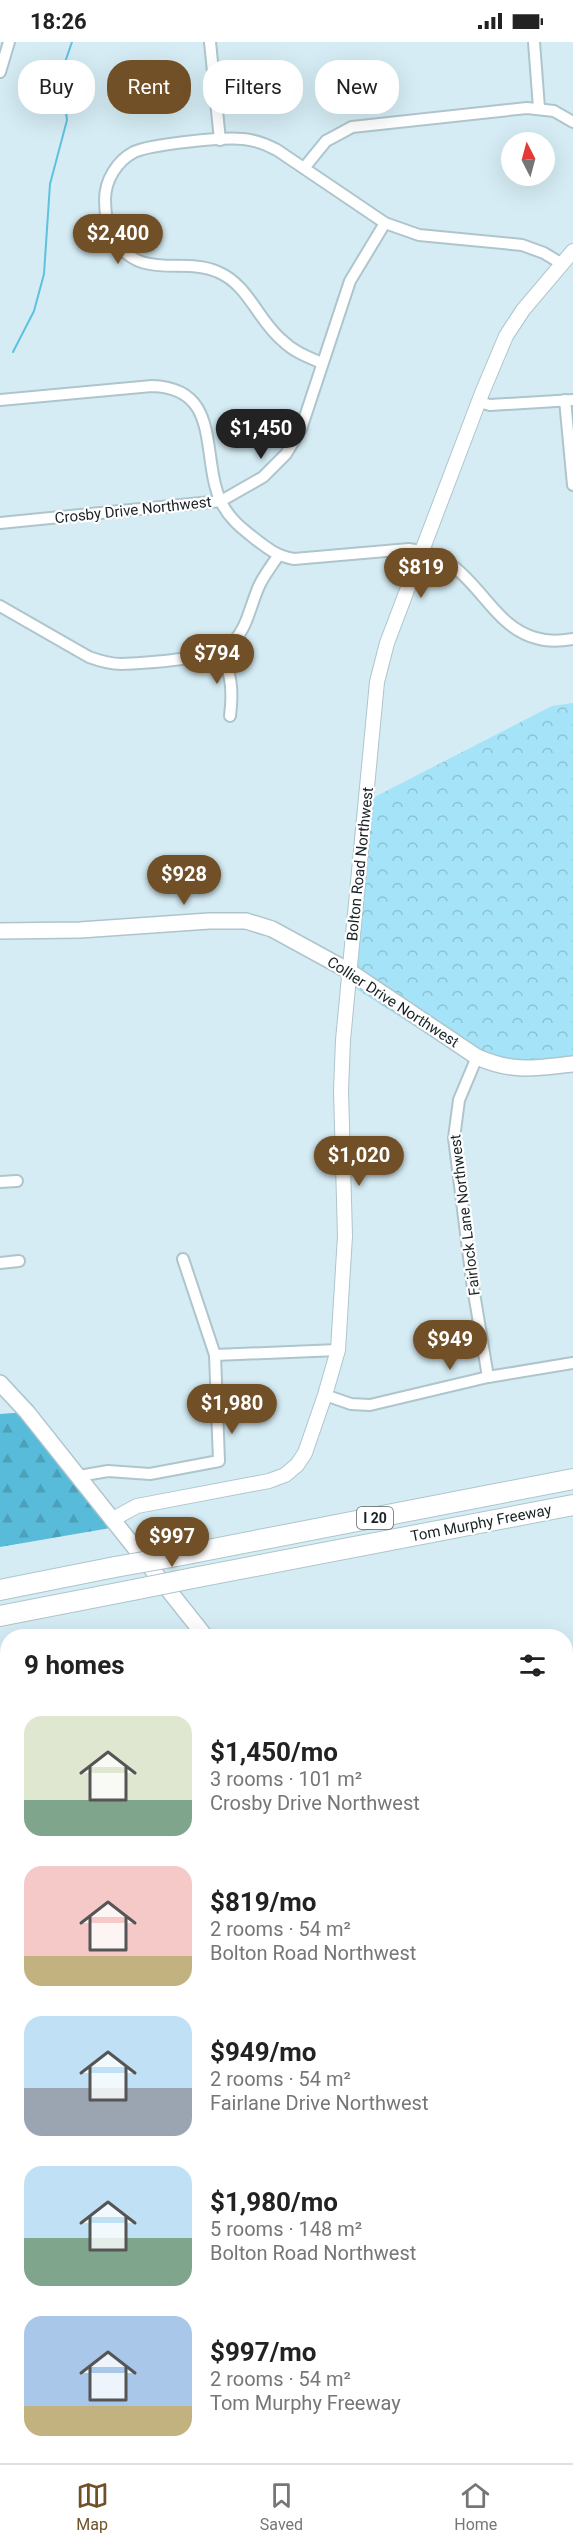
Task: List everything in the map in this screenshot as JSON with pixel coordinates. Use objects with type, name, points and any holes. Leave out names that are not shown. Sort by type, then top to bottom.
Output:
[{"type":"highway","name":"Tom Murphy Freeway","points":[[0,1590],[573,1479]]},
{"type":"highway","name":"Tom Murphy Freeway","points":[[0,1616],[573,1505]]},
{"type":"main road","name":"Collier Drive Northwest","points":[[0,931],[80,930],[209,921],[246,921],[272,930],[349,971],[477,1058],[498,1066],[520,1069],[573,1064]]},
{"type":"main road","points":[[0,1383],[79,1476],[199,1629]]},
{"type":"street","points":[[0,72],[9,42]]},
{"type":"street","points":[[210,42],[220,140]]},
{"type":"street","points":[[534,42],[539,108]]},
{"type":"street","points":[[304,168],[326,141],[352,127],[539,108],[554,111],[573,123]]},
{"type":"street","points":[[322,363],[301,355],[282,341],[241,288],[226,276],[205,268],[160,267],[143,263],[124,251],[110,232],[105,214],[105,190],[113,172],[124,159],[148,147],[242,139],[262,143],[277,150],[385,223],[419,235],[522,245],[544,253],[562,264]]},
{"type":"street","name":"Crosby Drive Northwest","points":[[0,523],[221,501],[263,477],[286,454],[301,429],[350,280],[385,223]]},
{"type":"street","name":"Bolton Road Northwest","points":[[113,1519],[137,1506],[269,1481],[285,1475],[297,1465],[305,1453],[338,1350],[345,1236],[340,1090],[377,682],[387,643],[506,336],[523,310],[573,251]]},
{"type":"street","points":[[0,400],[152,386],[174,389],[192,400],[204,417],[212,475],[221,501],[232,521],[278,556],[294,560],[409,549],[422,550],[448,562],[463,573],[515,629],[536,638],[555,641],[573,639]]},
{"type":"street","points":[[479,402],[490,405],[569,400],[573,485]]},
{"type":"street","points":[[0,606],[89,657],[104,662],[121,664],[207,655],[232,644],[240,633],[261,584],[278,556]]},
{"type":"street","points":[[220,651],[231,678],[230,716]]},
{"type":"street","name":"Fairlock Lane Northwest","points":[[477,1058],[459,1100],[454,1138],[472,1281],[488,1377]]},
{"type":"street","points":[[0,1182],[17,1181]]},
{"type":"street","points":[[79,1476],[108,1471],[150,1474],[219,1461],[215,1355],[183,1258]]},
{"type":"street","points":[[0,1263],[19,1261]]},
{"type":"street","points":[[215,1355],[338,1350]]},
{"type":"street","points":[[325,1395],[351,1404],[370,1406],[488,1377],[573,1363]]},
{"type":"green space","points":[[573,703],[573,1066],[478,1067],[347,983],[357,806],[552,706]]},
{"type":"green space","points":[[27,1412],[122,1526],[0,1547],[0,1414]]},
{"type":"waterway","points":[[13,352],[34,311],[44,274],[50,184],[67,120],[62,81],[63,68],[72,42]]}]
